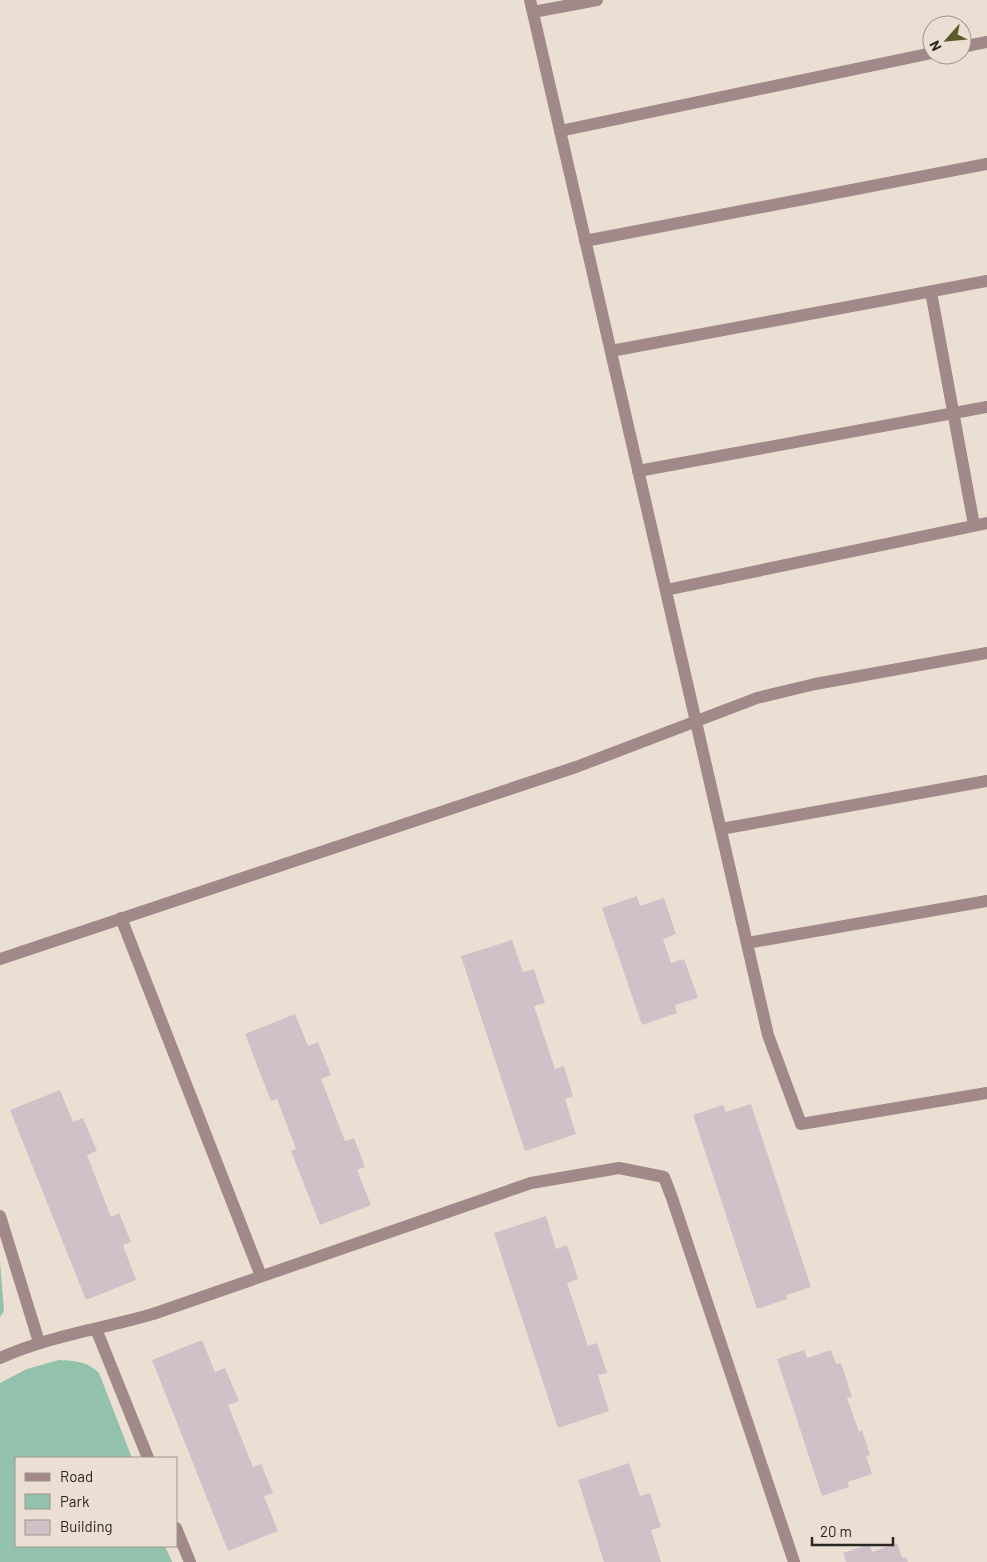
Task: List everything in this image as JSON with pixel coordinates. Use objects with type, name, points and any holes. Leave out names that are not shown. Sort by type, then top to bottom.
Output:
[{"type":"street","points":[[597,0],[532,6],[768,1035],[801,1124],[987,1093]]},
{"type":"street","points":[[972,45],[987,42]]},
{"type":"street","points":[[560,130],[922,55]]},
{"type":"street","points":[[585,240],[987,164]]},
{"type":"street","points":[[611,351],[987,281]]},
{"type":"street","points":[[931,292],[974,525]]},
{"type":"street","points":[[638,470],[987,407]]},
{"type":"street","points":[[666,590],[987,523]]},
{"type":"street","points":[[0,959],[576,767],[767,695],[815,684],[987,653]]},
{"type":"street","points":[[721,828],[987,781]]},
{"type":"street","points":[[747,943],[987,901]]},
{"type":"street","points":[[121,918],[261,1276]]},
{"type":"street","points":[[0,1358],[40,1342],[153,1314],[531,1183],[619,1168],[664,1177],[794,1562]]},
{"type":"street","points":[[0,1216],[40,1342]]},
{"type":"street","points":[[96,1329],[148,1457]]},
{"type":"street","points":[[178,1533],[190,1562]]},
{"type":"green space","points":[[0,1261],[4,1311],[0,1317]]},
{"type":"green space","points":[[59,1360],[76,1361],[90,1366],[99,1373],[132,1457],[15,1457],[15,1547],[165,1547],[172,1562],[0,1562],[0,1383],[27,1369]]},
{"type":"building","points":[[637,896],[640,906],[664,898],[676,934],[663,939],[671,963],[684,959],[698,998],[675,1005],[677,1013],[642,1025],[602,908]]},
{"type":"building","points":[[512,940],[523,972],[534,969],[545,1003],[534,1006],[555,1069],[564,1066],[573,1096],[565,1099],[576,1134],[525,1151],[461,956]]},
{"type":"building","points":[[295,1014],[308,1046],[318,1042],[331,1075],[321,1079],[345,1141],[354,1138],[365,1167],[357,1170],[371,1205],[320,1225],[291,1151],[296,1149],[277,1099],[271,1101],[245,1034]]},
{"type":"building","points":[[60,1090],[73,1122],[83,1118],[97,1151],[87,1155],[111,1217],[119,1213],[131,1242],[123,1245],[136,1280],[86,1300],[10,1110]]},
{"type":"building","points":[[751,1104],[811,1287],[786,1295],[787,1299],[757,1309],[693,1115],[723,1105],[726,1112]]},
{"type":"building","points":[[546,1216],[556,1249],[567,1245],[578,1279],[567,1283],[588,1346],[597,1343],[607,1373],[598,1375],[609,1411],[558,1428],[494,1233]]},
{"type":"building","points":[[202,1340],[215,1372],[225,1368],[239,1401],[228,1405],[253,1467],[261,1464],[273,1493],[264,1496],[278,1531],[228,1551],[152,1360]]},
{"type":"building","points":[[804,1350],[807,1358],[831,1350],[836,1364],[841,1363],[852,1397],[847,1398],[859,1432],[862,1430],[870,1455],[866,1456],[872,1474],[848,1482],[849,1487],[822,1496],[777,1359]]},
{"type":"building","points":[[629,1463],[640,1496],[650,1493],[661,1527],[651,1530],[661,1562],[604,1562],[578,1480]]},
{"type":"building","points":[[897,1543],[902,1558],[906,1557],[908,1562],[846,1562],[843,1553],[870,1544],[872,1552]]}]
